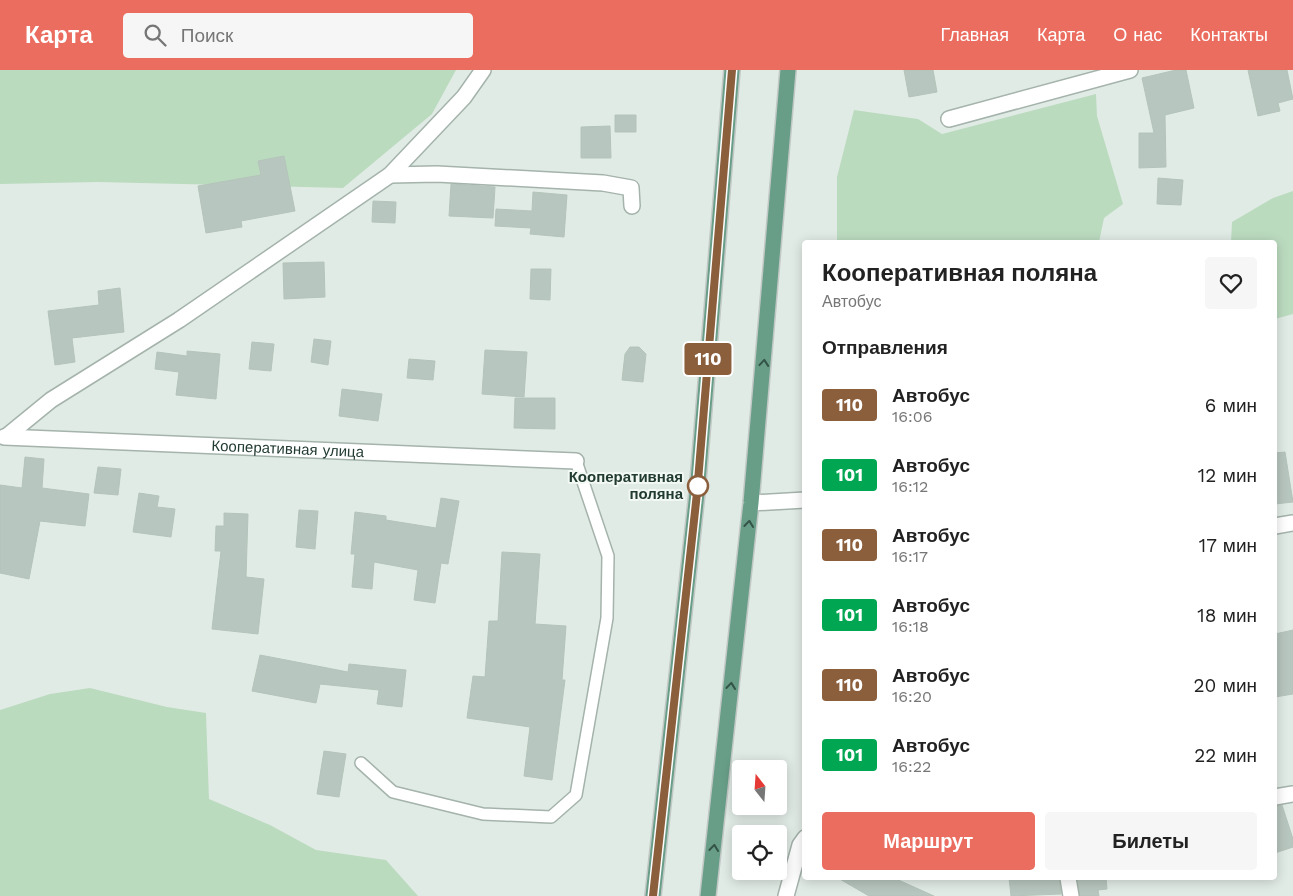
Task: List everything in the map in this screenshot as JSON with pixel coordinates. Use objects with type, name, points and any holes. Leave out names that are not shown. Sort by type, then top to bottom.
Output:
[{"type":"main road","points":[[653,896],[697,493],[732,70]]},
{"type":"main road","points":[[708,896],[751,503],[788,70]]},
{"type":"street","points":[[4,437],[51,400],[179,320],[390,175],[464,97],[483,70]]},
{"type":"street","points":[[949,119],[1130,70]]},
{"type":"street","points":[[390,175],[437,174],[603,183],[631,188],[632,206]]},
{"type":"street","name":"Кооперативная улица","points":[[4,437],[576,461]]},
{"type":"street","points":[[751,503],[802,500]]},
{"type":"street","points":[[1277,797],[1293,794]]},
{"type":"street","points":[[786,896],[802,842]]},
{"type":"street","points":[[1068,880],[1071,896]]},
{"type":"lane","points":[[360,763],[393,792],[483,814],[551,817],[576,795],[607,618],[608,556],[576,461]]},
{"type":"green space","points":[[0,70],[456,70],[432,114],[343,188],[98,182],[0,184]]},
{"type":"green space","points":[[1096,94],[1097,116],[1123,204],[1104,218],[1099,240],[837,240],[837,177],[854,110],[918,119],[942,134]]},
{"type":"green space","points":[[1293,191],[1293,314],[1277,318],[1277,240],[1231,240],[1232,222],[1273,198]]},
{"type":"green space","points":[[90,688],[167,707],[206,713],[209,799],[270,825],[316,850],[386,860],[418,896],[0,896],[0,710],[50,694]]},
{"type":"building","points":[[904,70],[933,70],[937,92],[909,97]]},
{"type":"building","points":[[1176,70],[1186,70],[1194,108],[1165,115],[1166,167],[1139,168],[1139,133],[1154,133],[1142,78]]},
{"type":"building","points":[[1248,70],[1287,70],[1293,99],[1278,103],[1280,111],[1258,116]]},
{"type":"building","points":[[615,115],[636,115],[636,132],[615,132]]},
{"type":"building","points":[[610,126],[611,158],[581,158],[581,127]]},
{"type":"building","points":[[284,156],[295,211],[241,221],[242,227],[206,233],[198,186],[261,175],[258,161]]},
{"type":"building","points":[[1158,178],[1183,180],[1181,205],[1157,204]]},
{"type":"building","points":[[451,184],[495,187],[493,218],[449,216]]},
{"type":"building","points":[[533,192],[567,195],[564,237],[530,234],[531,228],[495,226],[496,209],[532,211]]},
{"type":"building","points":[[373,201],[396,202],[395,223],[372,222]]},
{"type":"building","points":[[324,262],[325,297],[284,299],[283,263]]},
{"type":"building","points":[[531,269],[551,269],[550,300],[530,299]]},
{"type":"building","points":[[120,288],[124,332],[72,338],[75,362],[55,365],[48,311],[99,305],[98,291]]},
{"type":"building","points":[[314,339],[331,341],[328,365],[311,362]]},
{"type":"building","points":[[252,342],[274,344],[271,371],[249,369]]},
{"type":"building","points":[[630,347],[639,347],[646,354],[643,382],[622,380],[625,354]]},
{"type":"building","points":[[485,350],[527,352],[524,397],[482,394]]},
{"type":"building","points":[[187,351],[220,354],[216,399],[176,395],[179,372],[155,369],[157,352],[187,356]]},
{"type":"building","points":[[409,359],[435,361],[433,380],[407,378]]},
{"type":"building","points":[[342,389],[382,394],[378,421],[339,416]]},
{"type":"building","points":[[515,398],[555,398],[555,429],[514,428]]},
{"type":"building","points":[[1285,452],[1293,502],[1277,504],[1277,453]]},
{"type":"building","points":[[25,457],[44,459],[42,488],[89,494],[85,526],[40,521],[29,579],[0,573],[0,485],[22,488]]},
{"type":"building","points":[[98,467],[121,469],[118,495],[94,493]]},
{"type":"building","points":[[139,493],[159,496],[157,507],[175,509],[171,537],[133,532]]},
{"type":"building","points":[[441,498],[459,501],[448,564],[441,563],[435,603],[414,600],[418,570],[374,562],[372,589],[352,587],[355,554],[351,554],[355,512],[386,516],[386,520],[436,528]]},
{"type":"building","points":[[299,510],[318,511],[315,549],[296,547]]},
{"type":"building","points":[[224,513],[248,514],[246,577],[264,579],[258,634],[212,629],[221,551],[215,551],[216,526],[224,526]]},
{"type":"building","points":[[502,552],[540,554],[535,624],[566,626],[562,680],[565,680],[552,780],[524,776],[530,727],[467,718],[473,676],[485,677],[489,621],[498,621]]},
{"type":"building","points":[[1293,630],[1293,694],[1277,697],[1277,634]]},
{"type":"building","points":[[260,655],[348,672],[349,664],[406,670],[402,707],[377,704],[379,690],[320,684],[316,703],[252,691]]},
{"type":"building","points":[[324,751],[346,754],[339,797],[317,794]]},
{"type":"building","points":[[1282,805],[1293,839],[1293,847],[1277,852],[1277,806]]},
{"type":"building","points":[[841,880],[898,880],[934,896],[869,896]]},
{"type":"building","points":[[1009,880],[1059,880],[1061,894],[1011,896]]},
{"type":"building","points":[[1077,880],[1106,880],[1107,889],[1098,890],[1099,896],[1080,896]]},
{"type":"bus line","name":"110","points":[[653,896],[697,493],[732,70]]},
{"type":"place","name":"Кооперативная поляна","points":[[698,486]]}]
